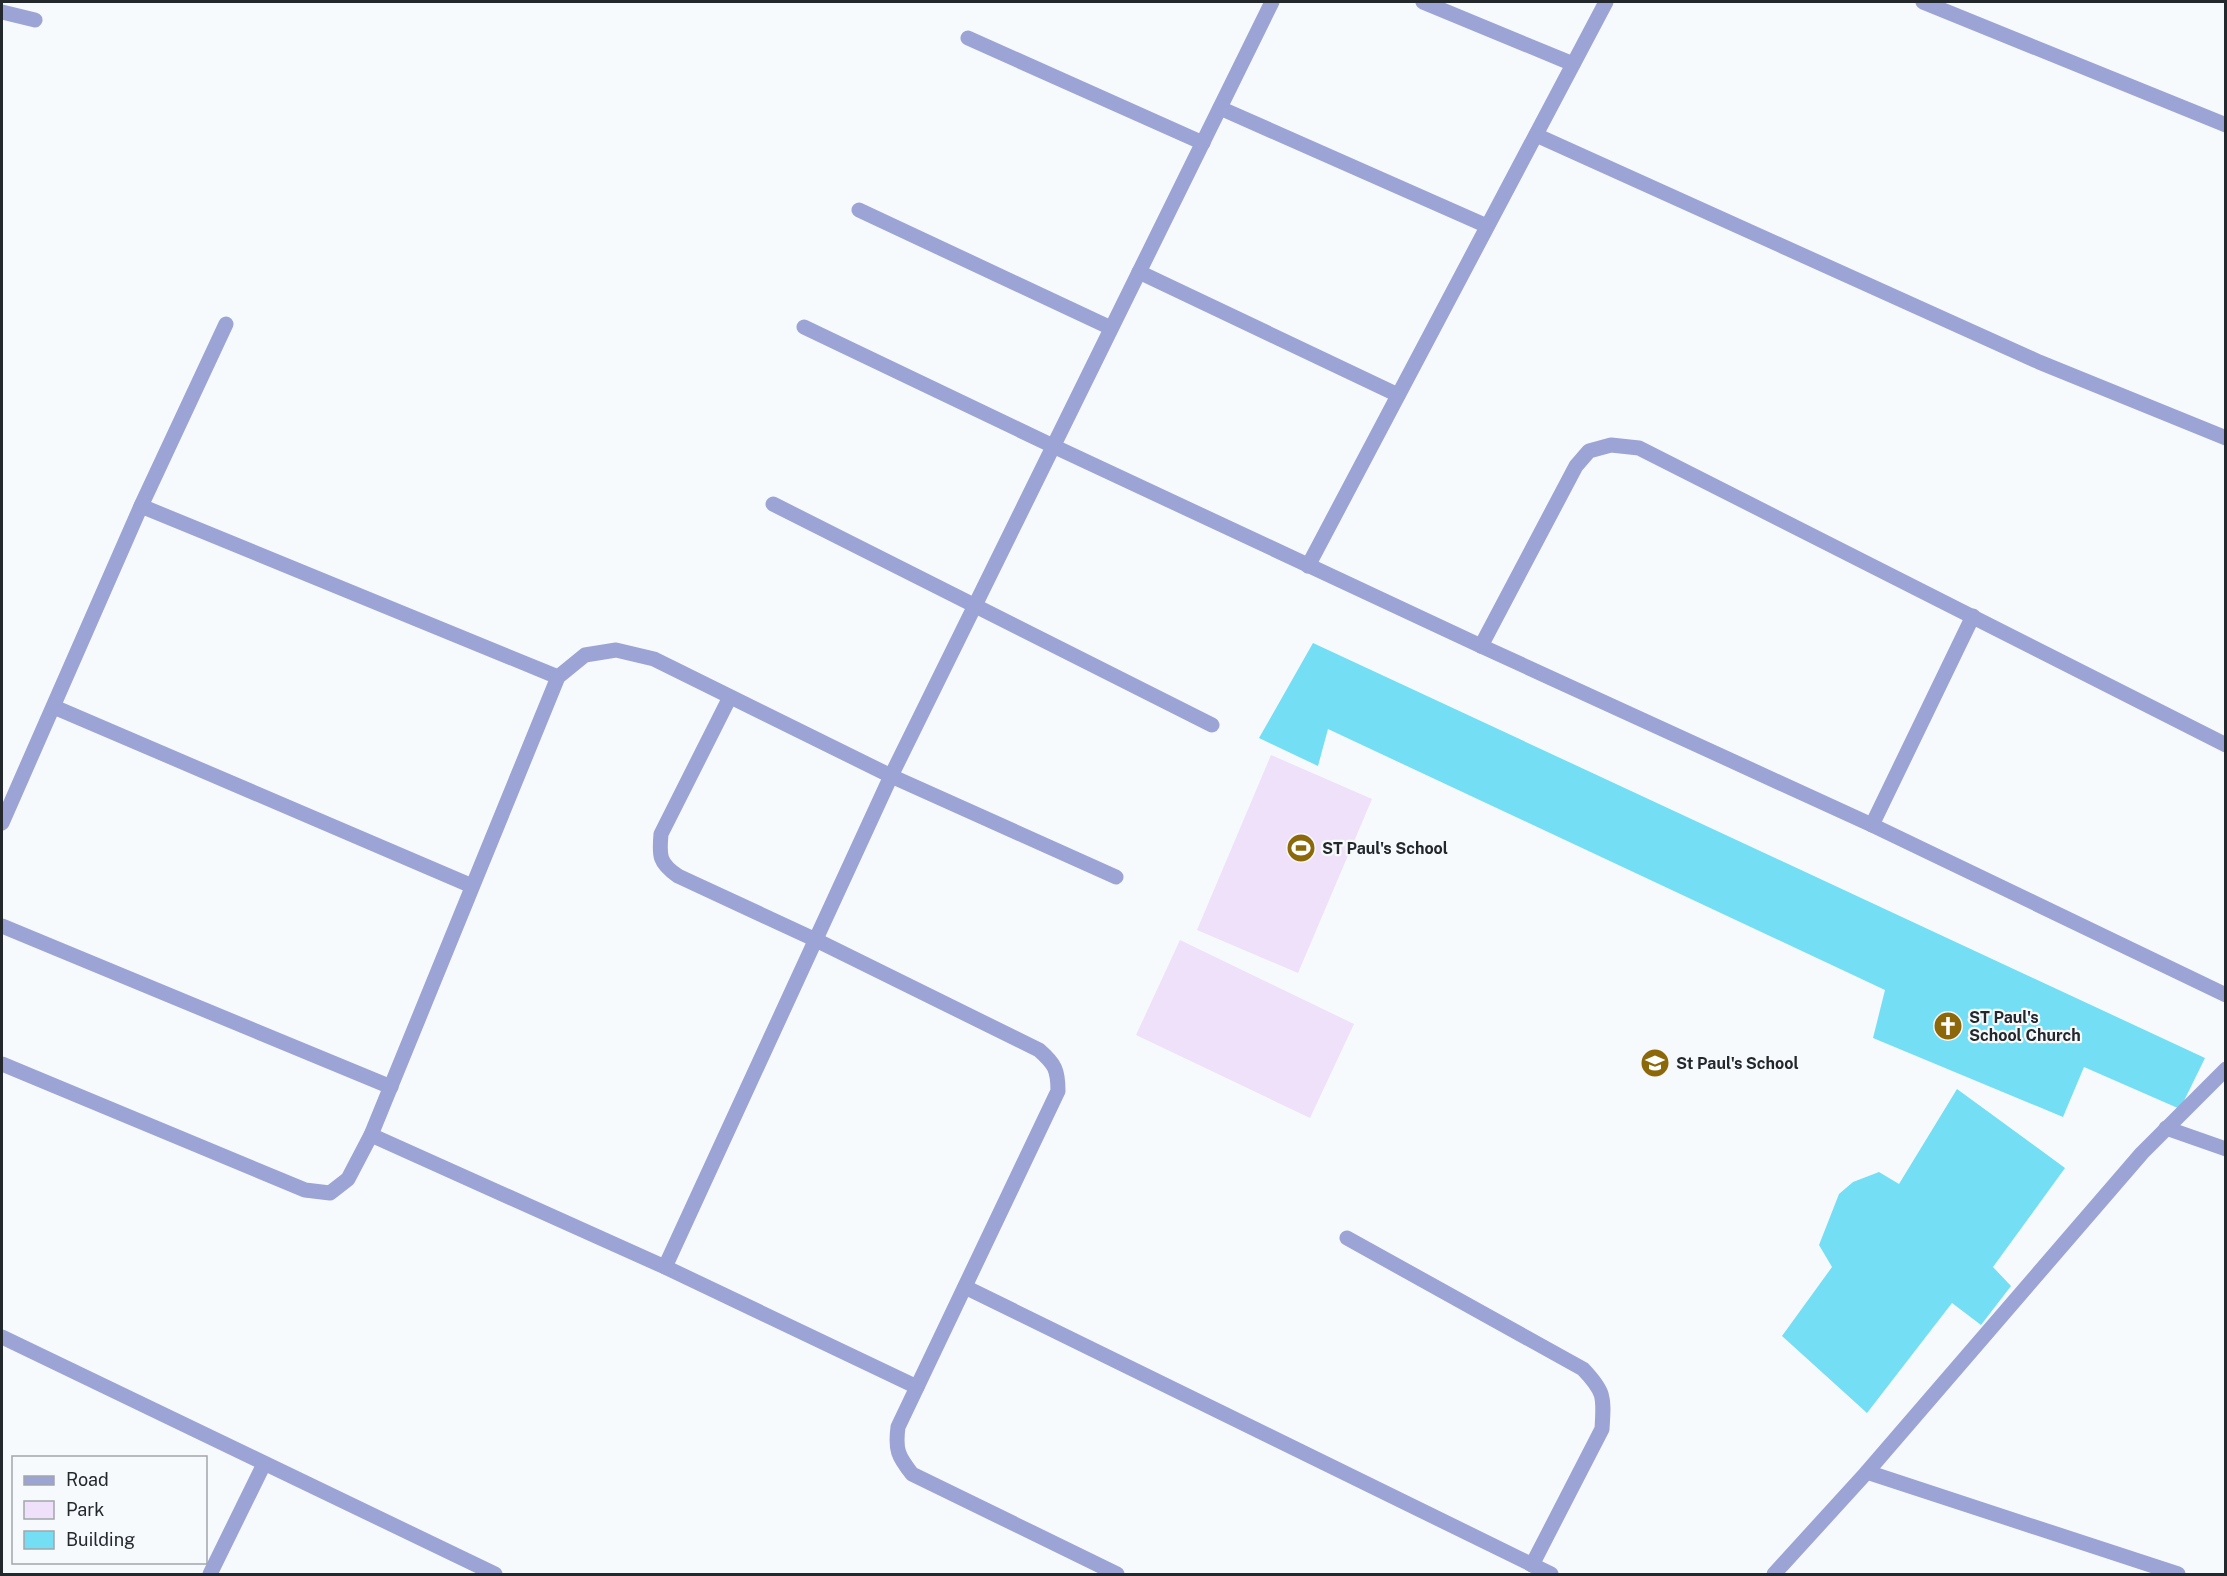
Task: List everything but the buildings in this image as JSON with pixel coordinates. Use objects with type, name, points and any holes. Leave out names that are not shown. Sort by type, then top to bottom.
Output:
[{"type":"street","points":[[665,1267],[891,776],[1272,2]]},
{"type":"street","points":[[1423,2],[1573,64]]},
{"type":"street","points":[[1308,566],[1606,2]]},
{"type":"street","points":[[1923,2],[2226,125]]},
{"type":"street","points":[[2,12],[35,20]]},
{"type":"street","points":[[968,38],[1203,142]]},
{"type":"street","points":[[1220,108],[1487,226]]},
{"type":"street","points":[[1536,135],[2039,362],[2226,438]]},
{"type":"street","points":[[859,210],[1112,328]]},
{"type":"street","points":[[1139,272],[1398,395]]},
{"type":"street","points":[[2,823],[141,506],[225,324]]},
{"type":"street","points":[[804,327],[1308,566],[1872,825],[2226,995]]},
{"type":"street","points":[[1480,646],[1576,466],[1589,451],[1611,445],[1639,448],[2226,745]]},
{"type":"street","points":[[773,504],[1212,725]]},
{"type":"street","points":[[141,506],[558,677]]},
{"type":"street","points":[[1872,825],[1973,616]]},
{"type":"street","points":[[2,1064],[305,1190],[330,1193],[348,1179],[371,1135],[558,677],[585,655],[616,650],[654,659],[891,776],[1116,877]]},
{"type":"street","points":[[730,697],[661,834],[660,850],[664,867],[678,876],[816,940],[1039,1050],[1051,1061],[1058,1076],[1058,1092],[898,1426],[896,1443],[899,1457],[912,1474],[1117,1575]]},
{"type":"street","points":[[54,707],[472,886]]},
{"type":"street","points":[[2,926],[391,1087]]},
{"type":"street","points":[[1774,1575],[1867,1472],[2166,1128],[2226,1069]]},
{"type":"street","points":[[2166,1128],[2226,1149]]},
{"type":"street","points":[[371,1135],[665,1267],[917,1386]]},
{"type":"street","points":[[1347,1238],[1583,1369],[1599,1386],[1603,1406],[1602,1429],[1532,1565]]},
{"type":"street","points":[[965,1287],[1551,1575]]},
{"type":"street","points":[[2,1337],[495,1575]]},
{"type":"street","points":[[210,1575],[264,1464]]},
{"type":"street","points":[[1867,1472],[2178,1575]]},
{"type":"green space","points":[[1271,755],[1372,799],[1298,973],[1197,930]]},
{"type":"green space","points":[[1180,940],[1354,1024],[1310,1118],[1136,1035]]},
{"type":"place","name":"ST Paul's School","points":[[1301,848]]},
{"type":"place","name":"ST Paul's School Church","points":[[1948,1026]]},
{"type":"place","name":"St Paul's School","points":[[1655,1063]]}]
